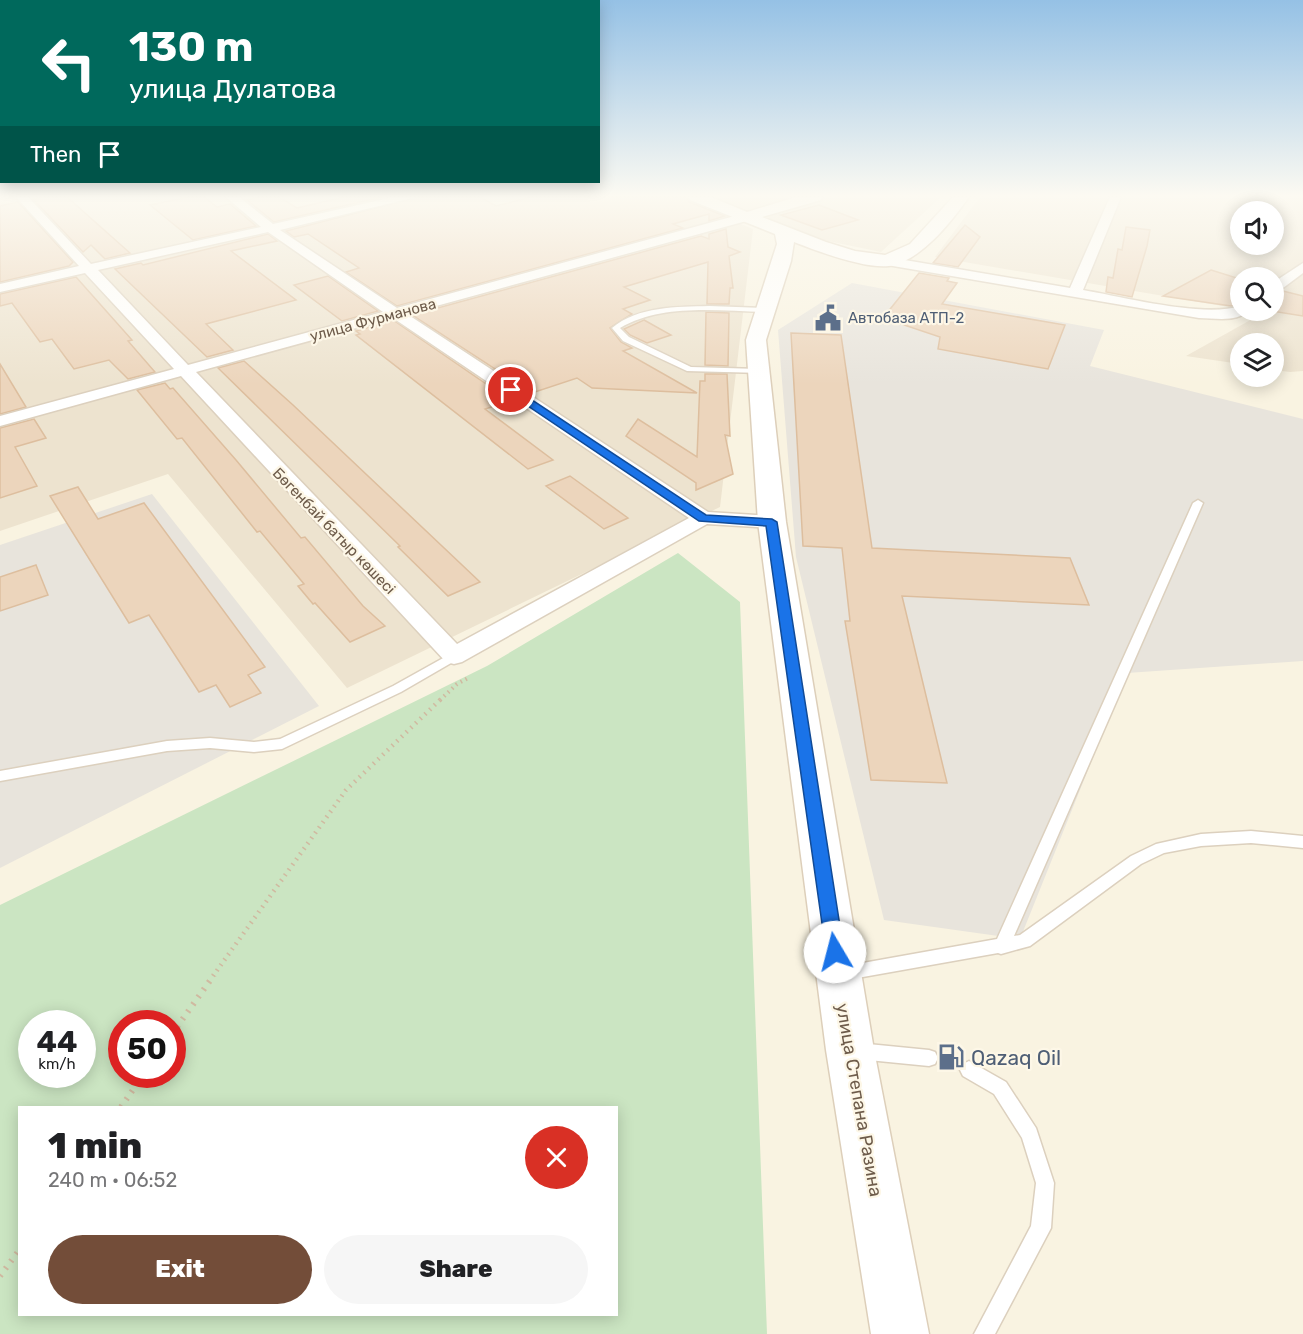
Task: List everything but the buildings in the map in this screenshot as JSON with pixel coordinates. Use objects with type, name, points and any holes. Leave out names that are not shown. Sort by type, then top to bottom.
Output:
[{"type":"main road","name":"улица Степана Разина","points":[[780,259],[756,340],[772,522],[850,1050],[900,1334]]},
{"type":"main road","points":[[875,259],[891,259]]},
{"type":"street","name":"Бөгенбай батыр көшесі","points":[[79,259],[454,656]]},
{"type":"street","points":[[0,288],[132,259]]},
{"type":"street","points":[[315,259],[703,518],[772,522]]},
{"type":"street","name":"улица Фурманова","points":[[0,421],[593,259]]},
{"type":"street","points":[[1075,293],[1089,259]]},
{"type":"street","points":[[887,261],[1199,314],[1230,315]]},
{"type":"street","points":[[1284,281],[1303,267]]},
{"type":"street","points":[[454,656],[703,518]]},
{"type":"lane","points":[[759,371],[690,369],[626,339],[616,328],[625,321],[639,316],[671,311],[766,310]]},
{"type":"lane","points":[[1001,947],[1198,503]]},
{"type":"lane","points":[[0,776],[167,746],[210,743],[254,747],[282,744],[397,689],[454,656]]},
{"type":"lane","points":[[839,974],[1001,947],[1024,941],[1136,861],[1161,848],[1201,840],[1251,837],[1303,842]]},
{"type":"lane","points":[[850,1050],[929,1058]]},
{"type":"lane","points":[[969,1070],[1000,1088],[1030,1134],[1045,1184],[1041,1228],[984,1334]]},
{"type":"path","points":[[186,1014],[346,790],[457,684],[488,666],[454,656]]},
{"type":"path","points":[[122,1106],[134,1088]]},
{"type":"path","points":[[0,1276],[18,1252]]},
{"type":"shaded area","points":[[0,259],[749,259],[720,507],[347,688],[168,474],[0,531]]},
{"type":"shaded area","points":[[948,259],[1303,259],[1303,371],[1284,371],[1284,333],[1230,333],[1230,363],[1186,356],[1249,321],[1284,321],[1284,267],[1230,267],[1230,307]]},
{"type":"shaded area","points":[[852,283],[1104,330],[1090,366],[1303,419],[1303,661],[1127,673],[1020,939],[884,920],[796,557],[778,330]]},
{"type":"shaded area","points":[[152,494],[319,706],[0,868],[0,545]]},
{"type":"green space","points":[[678,553],[740,602],[767,1334],[0,1334],[0,905],[487,666]]},
{"type":"place","name":"Автобаза АТП-2","points":[[828,318]]},
{"type":"place","name":"Qazaq Oil","points":[[951,1057]]},
{"type":"route","points":[[511,390],[703,518],[772,522],[835,952]]}]
